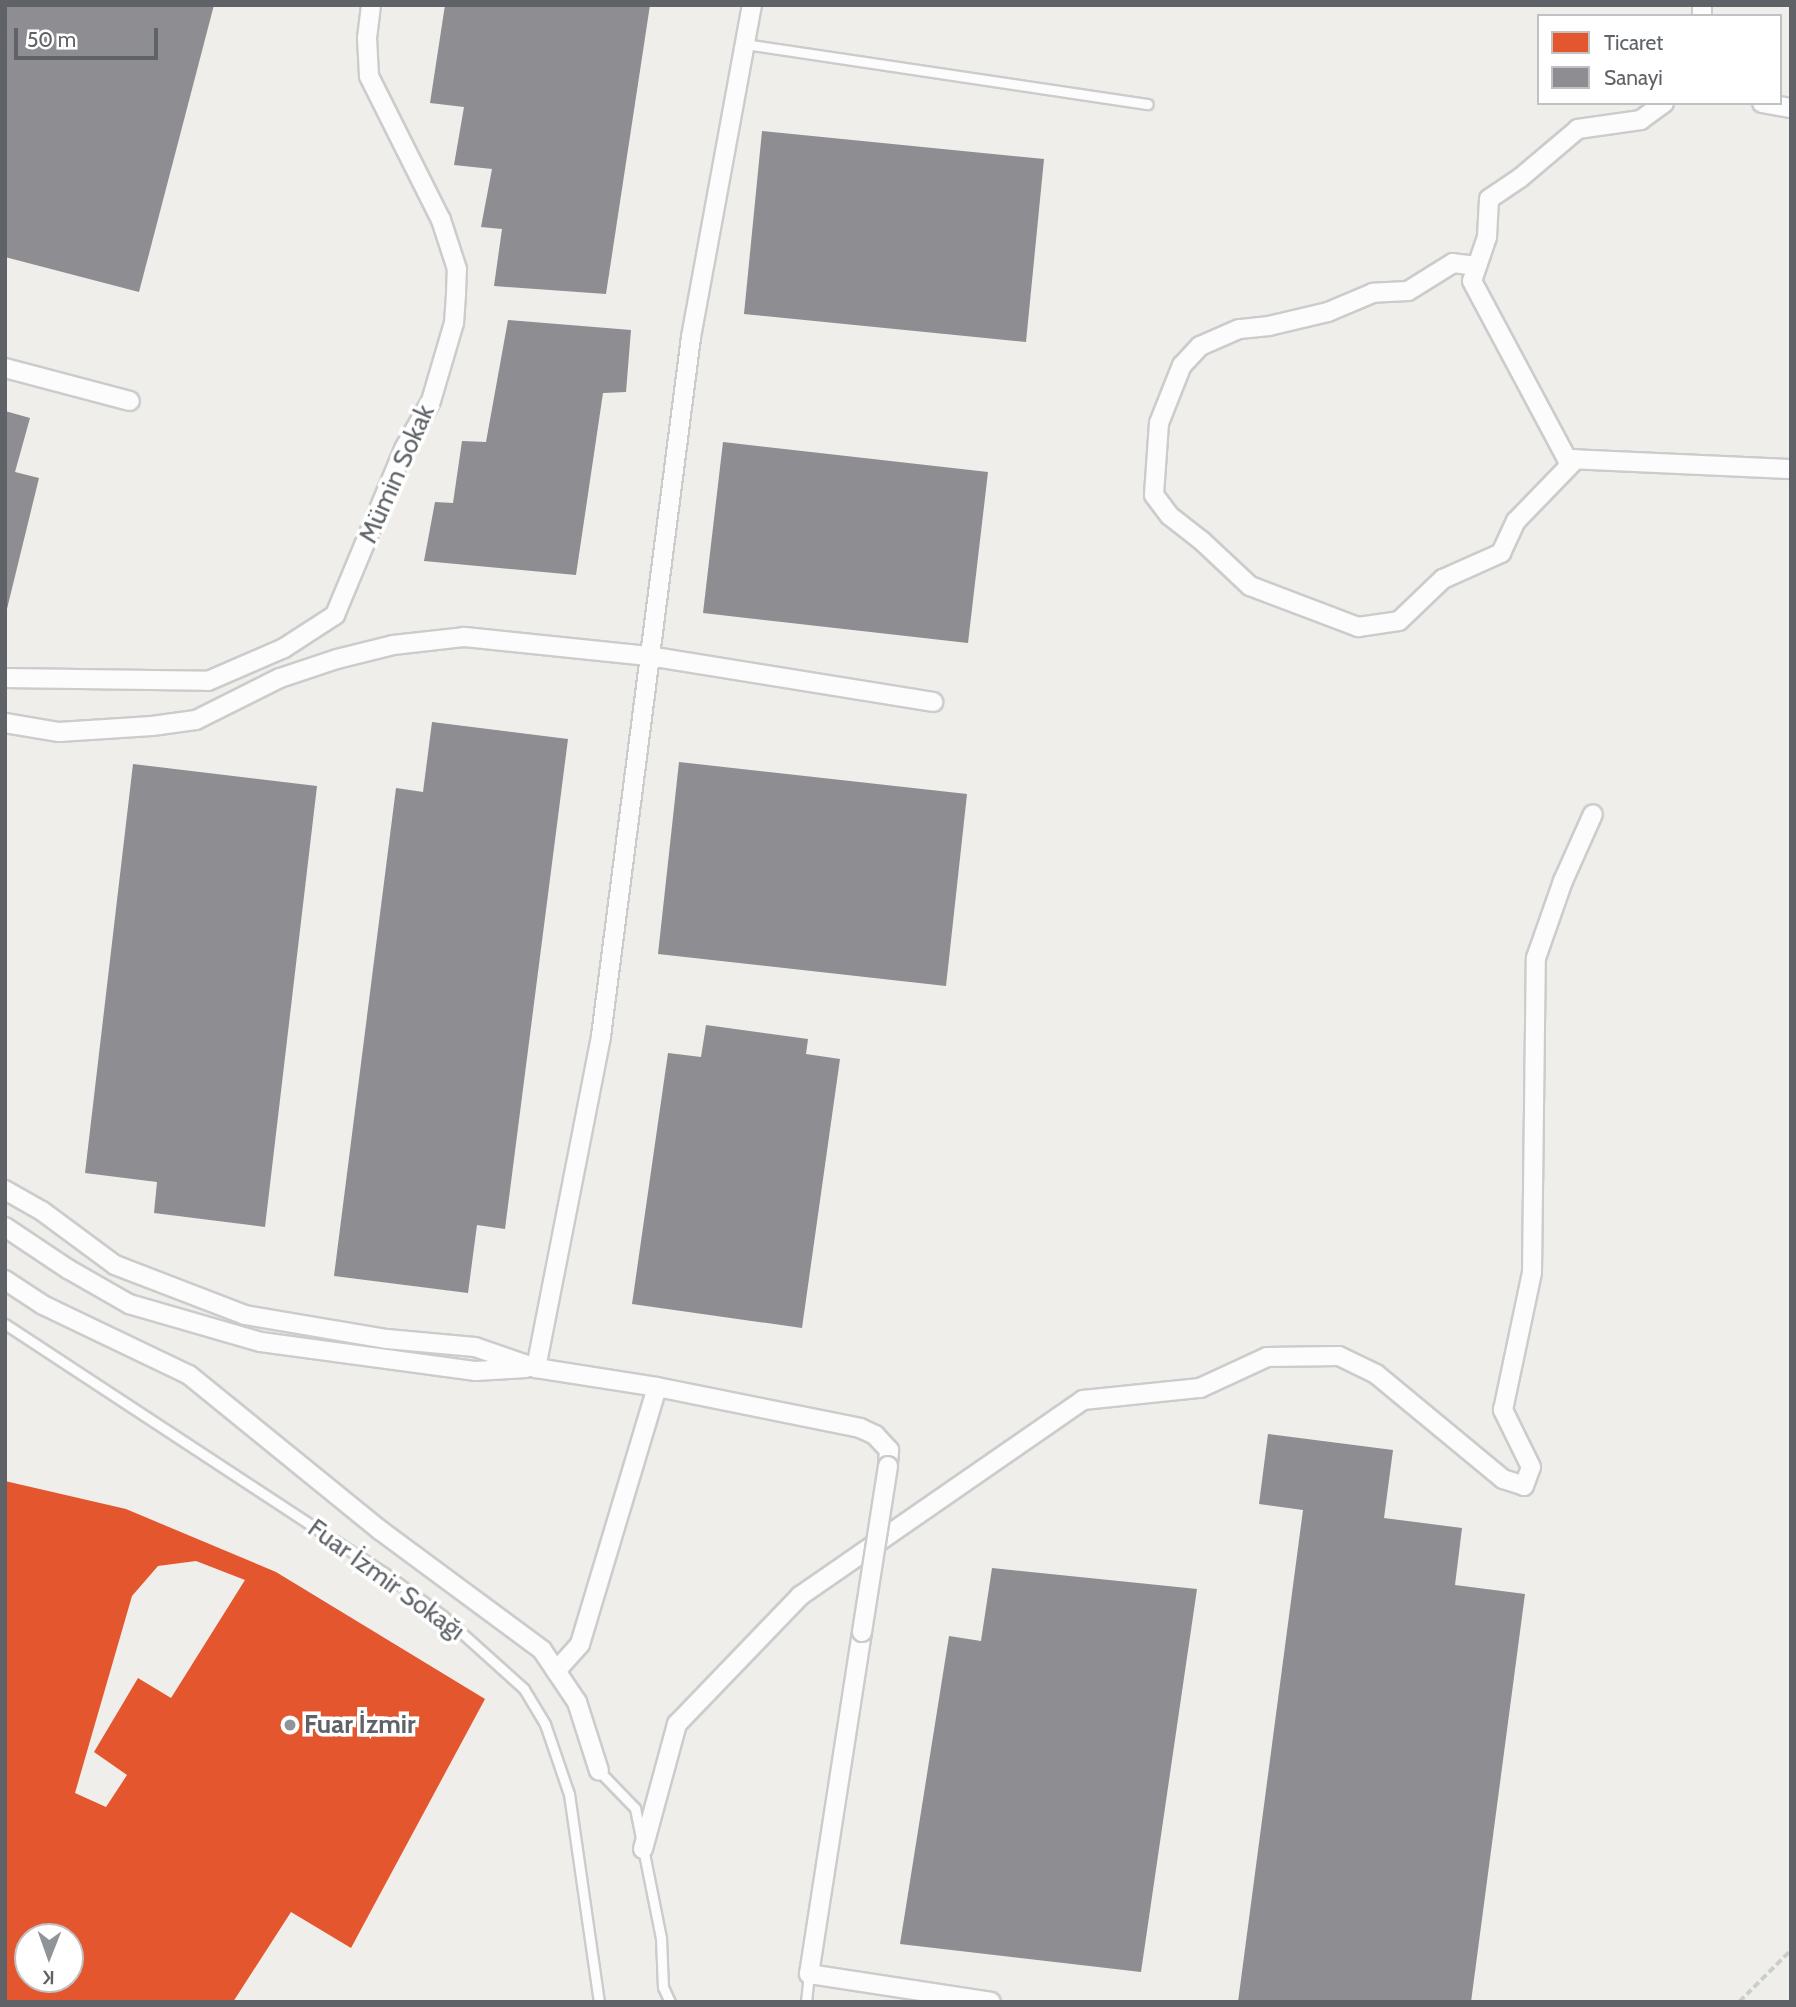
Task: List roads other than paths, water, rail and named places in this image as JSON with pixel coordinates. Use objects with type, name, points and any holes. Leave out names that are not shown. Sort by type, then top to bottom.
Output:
[{"type":"street","name":"Mümin Sokak","points":[[5,678],[208,681],[284,648],[335,615],[404,449],[431,401],[454,323],[456,293],[457,269],[441,220],[369,76],[367,38],[371,5]]},
{"type":"street","points":[[537,1368],[601,1036],[691,337],[752,5]]},
{"type":"street","points":[[1661,105],[1641,120],[1578,129],[1520,178],[1489,199],[1487,237],[1472,281],[1567,459],[1791,469]]},
{"type":"street","points":[[1774,105],[1791,108]]},
{"type":"street","points":[[1477,266],[1453,264],[1409,291],[1373,293],[1328,312],[1269,326],[1239,329],[1200,346],[1182,365],[1159,423],[1154,495],[1170,516],[1202,541],[1250,586],[1358,627],[1399,621],[1443,579],[1501,553],[1516,521],[1576,459]]},
{"type":"street","points":[[5,368],[130,401]]},
{"type":"street","points":[[5,723],[59,732],[152,726],[196,720],[280,678],[337,659],[393,645],[451,638],[513,640],[649,656],[933,702]]},
{"type":"street","points":[[643,1849],[677,1724],[800,1596],[1083,1400],[1200,1388],[1267,1357],[1339,1356],[1376,1374],[1503,1479],[1524,1486],[1531,1467],[1503,1410],[1532,1272],[1536,958],[1563,881],[1593,814]]},
{"type":"street","points":[[5,1190],[42,1211],[115,1265],[245,1315],[387,1339],[475,1347],[537,1368],[657,1387],[860,1428],[875,1435],[889,1450],[888,1466],[809,1974],[991,2002]]},
{"type":"street","points":[[5,1227],[68,1269],[129,1304],[261,1342],[476,1371],[537,1368]]},
{"type":"street","points":[[5,1280],[43,1305],[189,1375],[380,1530],[542,1650],[577,1702],[599,1771]]},
{"type":"street","points":[[556,1671],[580,1644],[657,1387]]},
{"type":"lane","points":[[745,44],[1148,104]]},
{"type":"lane","name":"Fuar İzmir Sokağı","points":[[5,1324],[383,1572],[443,1616],[524,1689],[545,1724],[569,1794],[599,2002]]},
{"type":"lane","points":[[599,1771],[635,1808],[661,1938],[663,1987],[670,2002]]},
{"type":"lane","points":[[806,2002],[809,1974]]},
{"type":"place","name":"Fuar İzmir","points":[[290,1725]]}]
